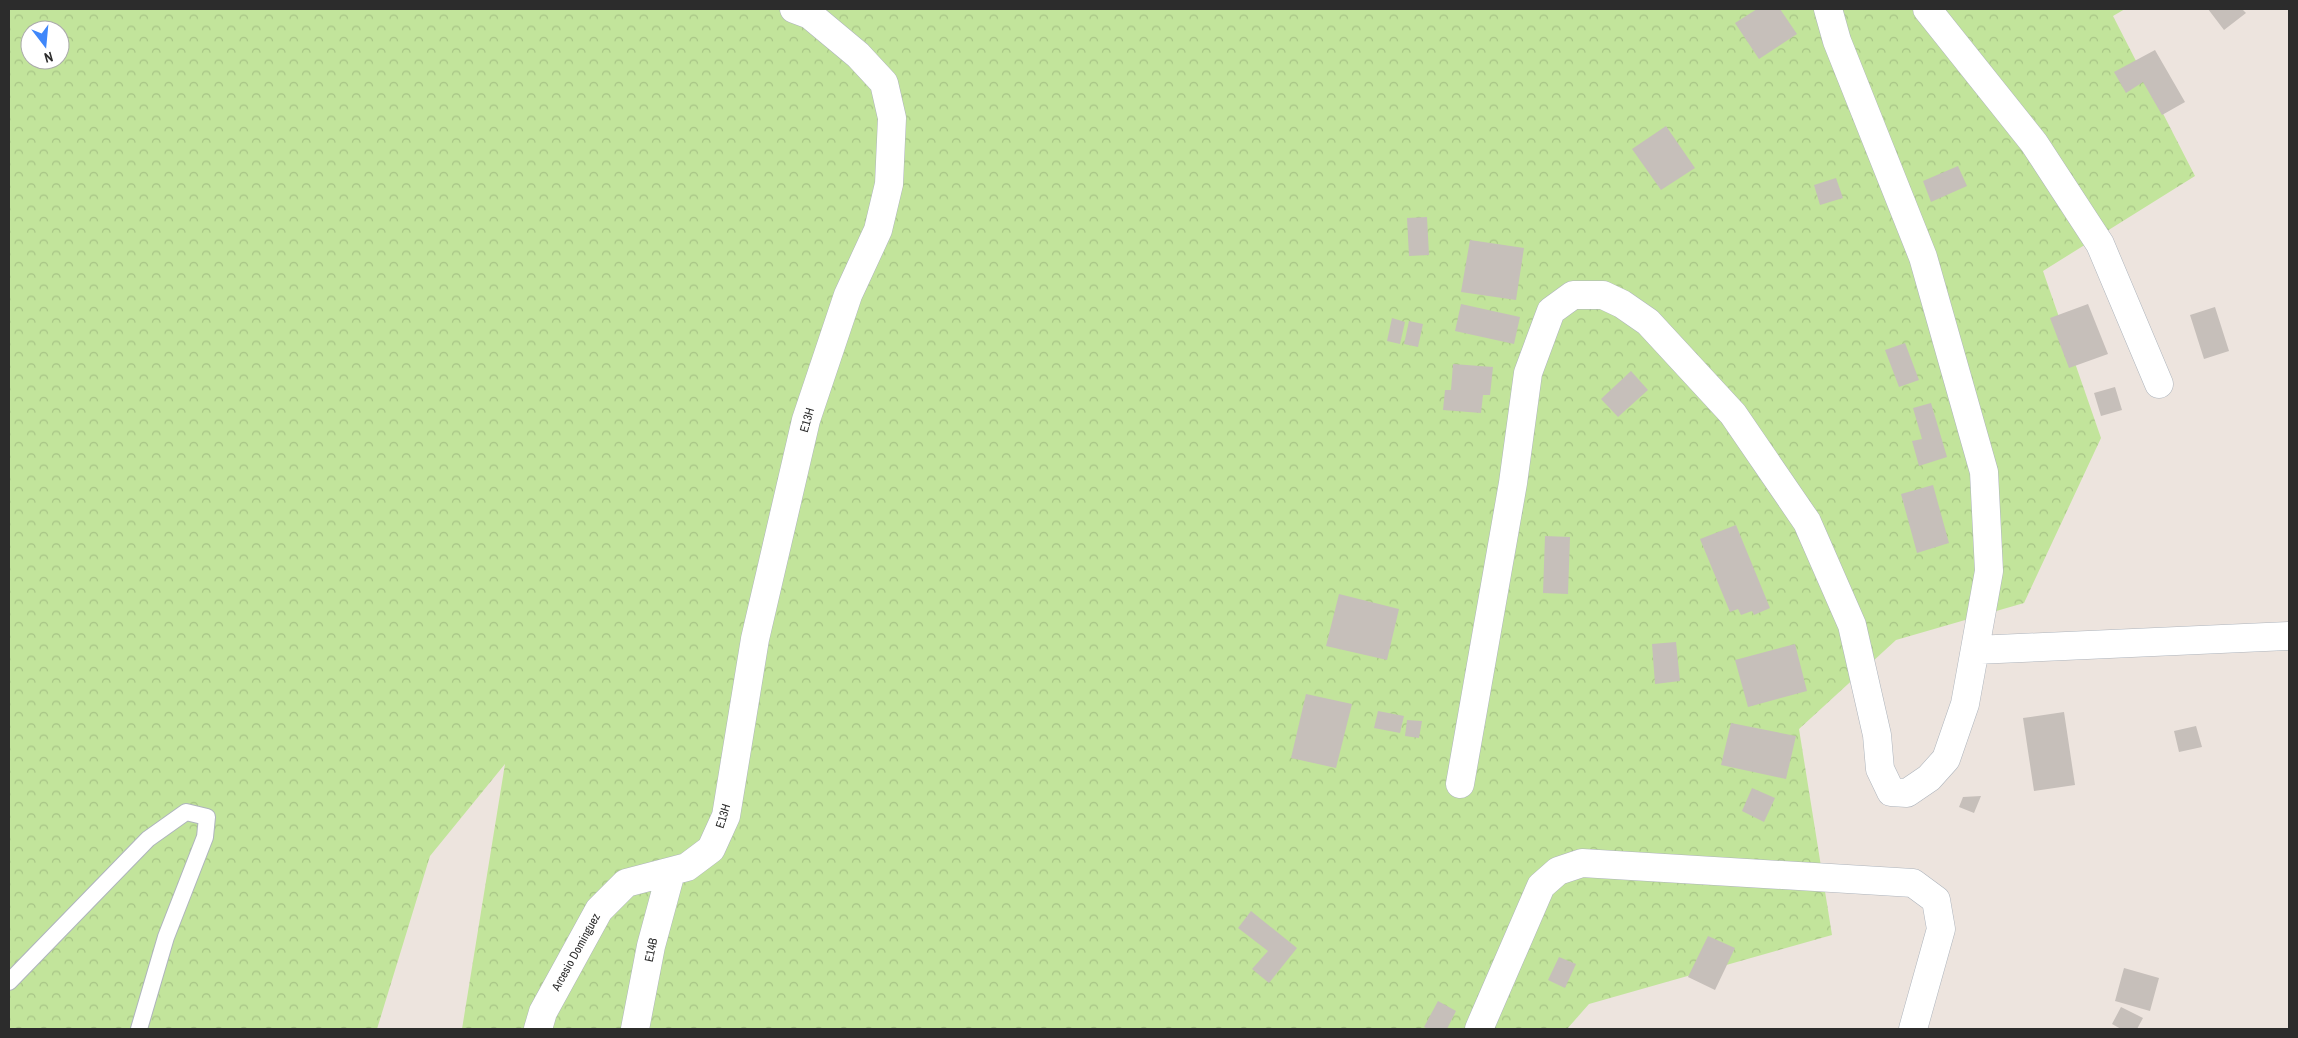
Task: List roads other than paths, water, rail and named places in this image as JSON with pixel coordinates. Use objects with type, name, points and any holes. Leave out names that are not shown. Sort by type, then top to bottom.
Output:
[{"type":"street","name":"E13H","points":[[671,872],[710,849],[726,816],[755,639],[806,420],[848,294],[878,230],[889,184],[892,118],[884,83],[844,44],[810,16],[794,9]]},
{"type":"street","points":[[1460,784],[1513,483],[1528,373],[1551,311],[1573,295],[1603,295],[1622,304],[1648,322],[1733,414],[1807,522],[1852,625],[1877,735],[1880,769],[1891,792],[1907,793],[1929,778],[1946,759],[1965,704],[1989,571],[1984,472],[1923,256],[1837,41],[1828,9]]},
{"type":"street","points":[[1927,9],[2034,143],[2100,244],[2159,384]]},
{"type":"street","points":[[1975,650],[2289,636]]},
{"type":"street","points":[[1479,1029],[1541,886],[1558,871],[1582,863],[1914,883],[1936,900],[1941,929],[1913,1029]]},
{"type":"street","name":"Arcesio Dominguez","points":[[538,1029],[543,1012],[599,910],[626,883],[671,872]]},
{"type":"street","name":"E14B","points":[[635,1029],[651,946],[671,872]]},
{"type":"lane","points":[[9,982],[148,839],[186,812],[207,817],[205,837],[166,937],[139,1029]]}]
